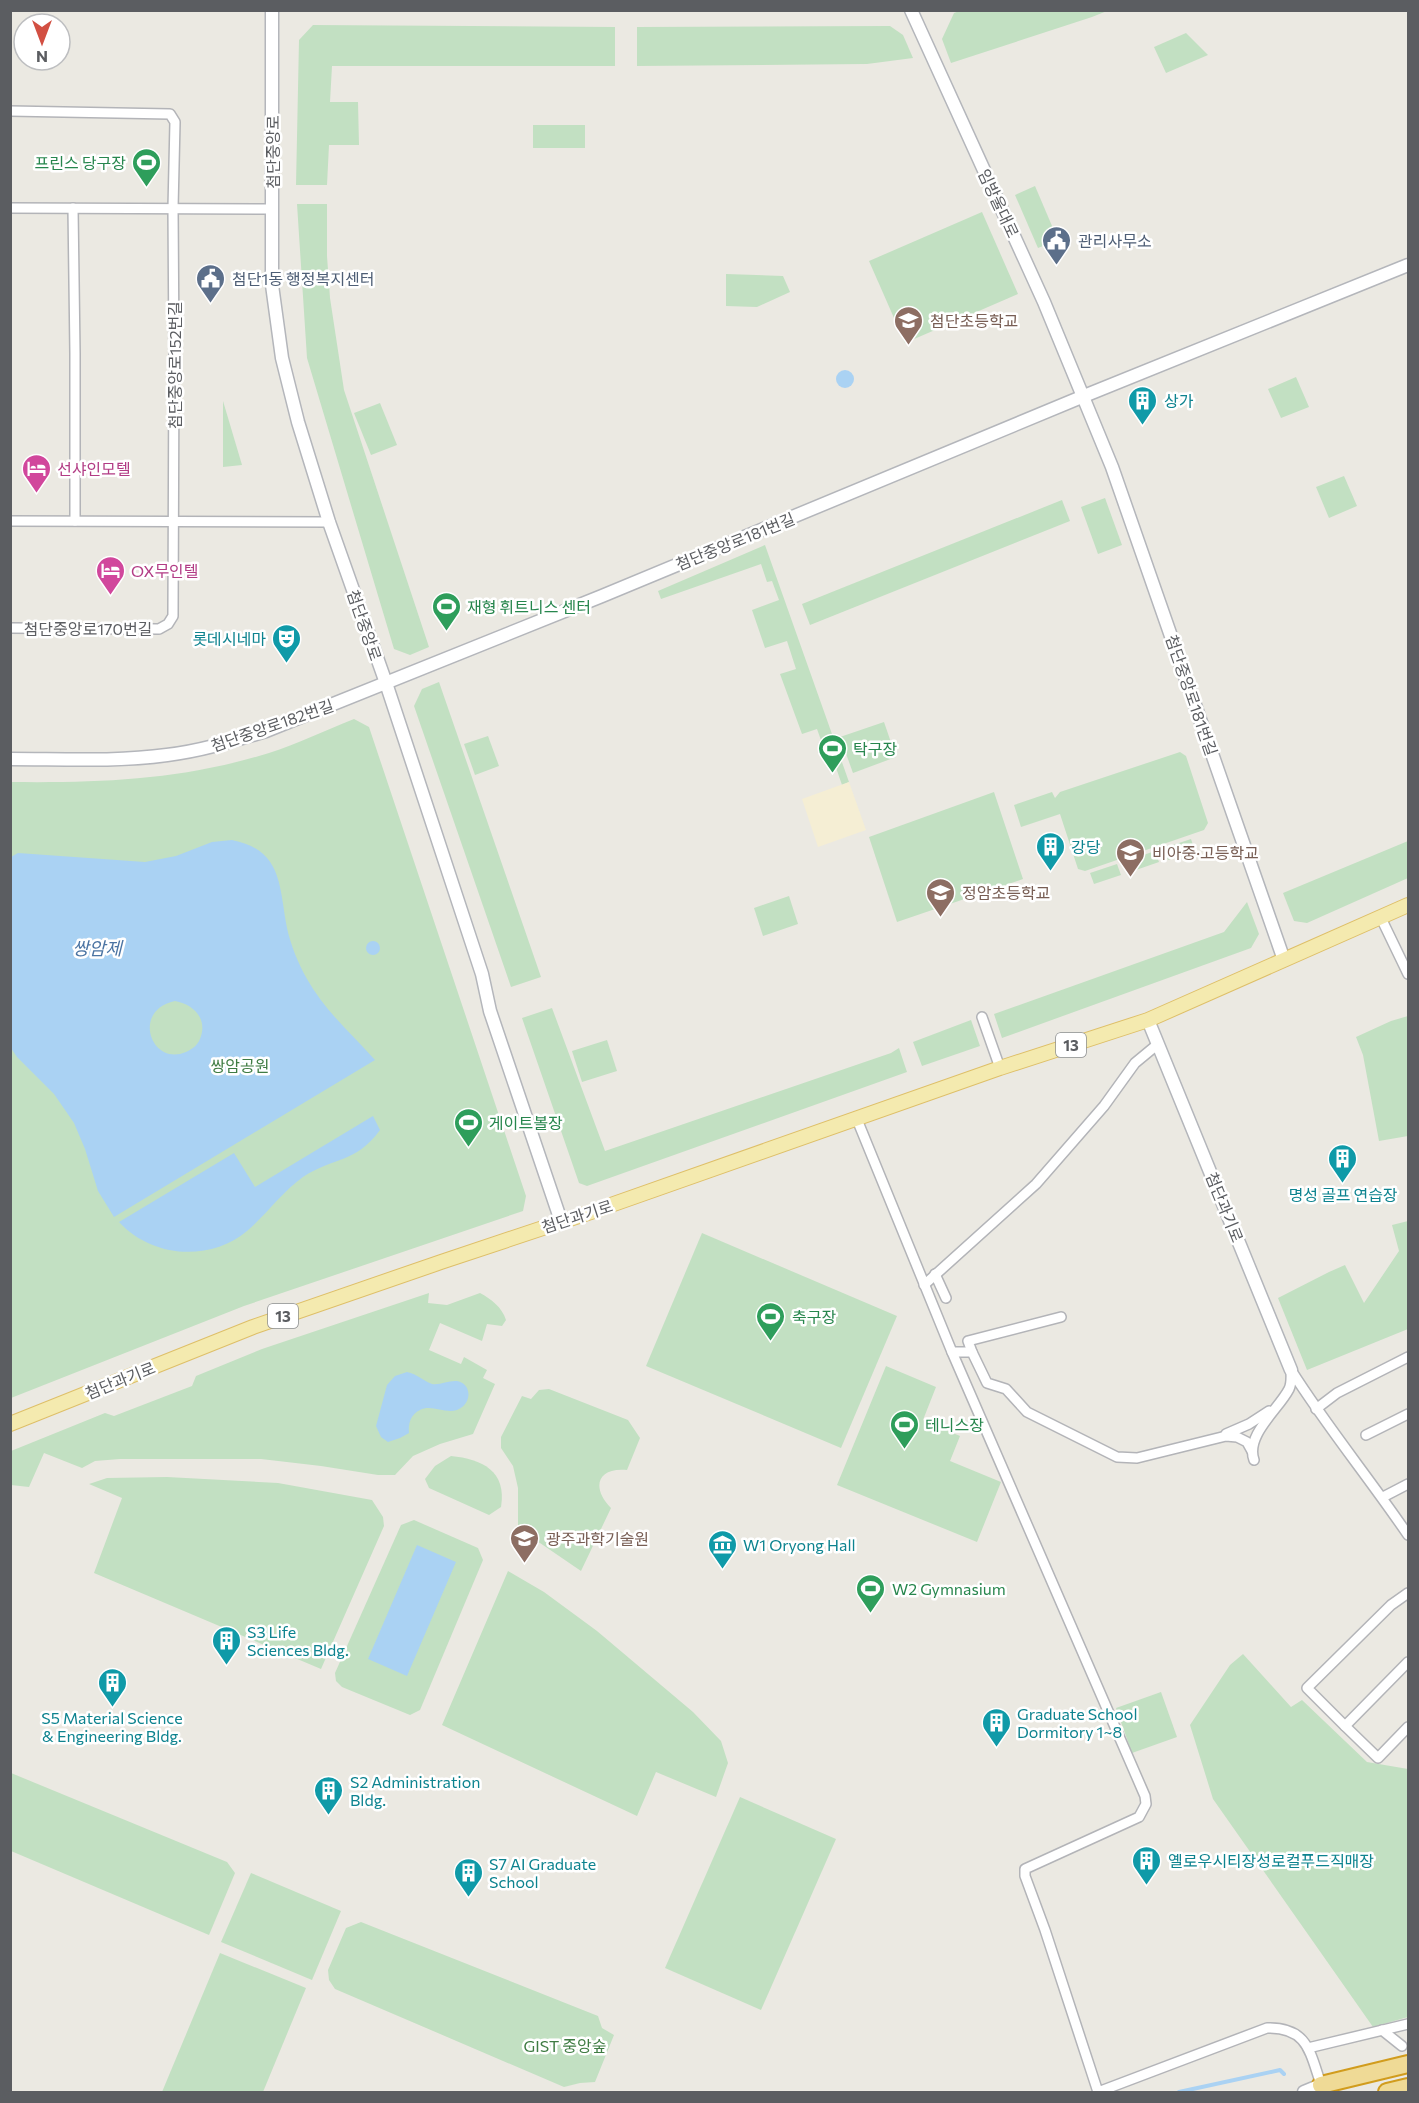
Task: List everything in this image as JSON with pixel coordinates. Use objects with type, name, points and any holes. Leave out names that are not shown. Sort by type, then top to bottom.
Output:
[{"type":"highway","points":[[1323,2089],[1408,2064]]},
{"type":"highway","points":[[1388,2092],[1408,2087]]},
{"type":"main road","name":"첨단과기로","points":[[10,1424],[253,1327],[591,1212],[856,1117],[1148,1020],[1408,905]]},
{"type":"street","name":"첨단중앙로","points":[[272,10],[272,285],[282,358],[298,422],[329,522],[386,683],[482,974],[490,1011],[561,1221]]},
{"type":"street","name":"임방울대로","points":[[911,10],[1044,302],[1084,396]]},
{"type":"street","name":"첨단중앙로152번길","points":[[10,111],[170,114],[175,123],[172,208],[174,522]]},
{"type":"street","points":[[10,208],[272,209]]},
{"type":"street","points":[[72,208],[75,521]]},
{"type":"street","name":"첨단중앙로181번길","points":[[386,683],[1408,265]]},
{"type":"street","name":"첨단중앙로181번길","points":[[1084,396],[1112,468],[1284,960]]},
{"type":"street","points":[[10,521],[329,522]]},
{"type":"street","name":"첨단중앙로170번길","points":[[10,628],[159,629],[168,624],[172,616],[174,522]]},
{"type":"street","name":"첨단중앙로182번길","points":[[10,759],[138,758],[196,751],[266,731],[386,683]]},
{"type":"street","points":[[1381,918],[1408,974]]},
{"type":"street","points":[[982,1017],[1000,1068]]},
{"type":"street","name":"첨단과기로","points":[[1148,1020],[1291,1370]]},
{"type":"street","points":[[924,1285],[1036,1184],[1104,1106],[1135,1063],[1158,1044]]},
{"type":"street","points":[[856,1117],[952,1352],[1146,1800],[1144,1811],[1139,1817],[1025,1869],[1025,1876],[1098,2092],[1267,2028],[1282,2028],[1294,2032],[1303,2039],[1323,2089],[1304,2092]]},
{"type":"street","points":[[935,1274],[946,1298]]},
{"type":"street","points":[[1061,1317],[968,1341],[987,1383],[1006,1389],[1027,1412],[1117,1457],[1137,1458],[1221,1436],[1249,1425],[1275,1406]]},
{"type":"street","points":[[952,1352],[972,1352]]},
{"type":"street","points":[[1316,1409],[1337,1393],[1408,1357]]},
{"type":"street","points":[[1221,1436],[1242,1439],[1250,1445],[1253,1456],[1254,1440],[1289,1388],[1291,1370]]},
{"type":"street","points":[[1291,1370],[1316,1409],[1383,1497],[1408,1535]]},
{"type":"street","points":[[1366,1435],[1408,1414]]},
{"type":"street","points":[[1383,1497],[1408,1484]]},
{"type":"street","points":[[1408,1593],[1391,1605],[1307,1688],[1378,1758],[1408,1727]]},
{"type":"street","points":[[1345,1726],[1408,1662]]},
{"type":"street","points":[[1308,2048],[1408,2024]]},
{"type":"street","points":[[1382,2030],[1402,2046]]},
{"type":"green space","points":[[962,10],[1107,11],[951,63],[942,39],[954,13]]},
{"type":"green space","points":[[313,25],[615,27],[615,66],[332,66],[330,102],[358,102],[359,145],[329,145],[327,185],[296,185],[299,40]]},
{"type":"green space","points":[[890,26],[903,35],[913,58],[867,64],[637,66],[637,27]]},
{"type":"green space","points":[[1186,33],[1208,55],[1166,73],[1154,47]]},
{"type":"green space","points":[[533,125],[585,125],[585,148],[533,148]]},
{"type":"green space","points":[[1035,186],[1058,240],[1038,248],[1015,195]]},
{"type":"green space","points":[[297,204],[327,204],[330,298],[344,390],[429,647],[410,655],[394,649],[307,358]]},
{"type":"green space","points":[[982,212],[1018,294],[905,343],[869,261]]},
{"type":"green space","points":[[726,274],[783,276],[790,292],[757,307],[726,306]]},
{"type":"green space","points":[[1296,377],[1309,407],[1281,418],[1268,389]]},
{"type":"green space","points":[[223,401],[242,465],[223,467]]},
{"type":"green space","points":[[380,403],[397,445],[371,455],[354,413]]},
{"type":"green space","points":[[1344,476],[1357,506],[1329,518],[1316,487]]},
{"type":"green space","points":[[1105,498],[1122,545],[1098,554],[1081,507]]},
{"type":"green space","points":[[1062,500],[1070,521],[810,625],[802,604]]},
{"type":"green space","points":[[765,545],[849,782],[842,785],[832,756],[827,757],[817,729],[802,734],[780,674],[796,669],[787,641],[765,648],[752,610],[779,600],[772,581],[767,582],[761,564],[661,599],[658,591]]},
{"type":"green space","points":[[439,682],[541,977],[511,987],[414,706],[422,689]]},
{"type":"green space","name":"쌍암공원","points":[[354,719],[369,727],[526,1196],[523,1211],[244,1306],[11,1398],[11,782],[77,782],[141,778],[204,769],[269,753]]},
{"type":"green space","points":[[884,722],[896,757],[853,773],[840,737]]},
{"type":"green space","points":[[488,736],[499,766],[475,775],[464,744]]},
{"type":"green space","points":[[1180,752],[1186,756],[1208,823],[1204,830],[1085,871],[1078,869],[1060,814],[1021,827],[1014,805],[1052,792],[1055,798],[1060,792]]},
{"type":"green space","points":[[994,792],[1023,879],[897,922],[869,837]]},
{"type":"green space","points":[[1191,839],[1195,851],[1168,860],[1164,848]]},
{"type":"green space","points":[[1408,841],[1408,878],[1307,923],[1294,921],[1283,893]]},
{"type":"green space","points":[[1155,851],[1159,862],[1133,871],[1129,860]]},
{"type":"green space","points":[[1117,864],[1121,875],[1094,884],[1090,873]]},
{"type":"green space","points":[[789,896],[798,924],[763,936],[754,908]]},
{"type":"green space","points":[[1247,902],[1259,934],[1251,948],[1002,1038],[994,1014],[1224,932]]},
{"type":"green space","points":[[552,1008],[605,1151],[891,1053],[899,1048],[907,1072],[587,1186],[579,1183],[522,1018]]},
{"type":"green space","points":[[1408,1016],[1408,1136],[1379,1141],[1363,1055],[1356,1037]]},
{"type":"green space","points":[[971,1020],[980,1046],[922,1066],[913,1042]]},
{"type":"green space","points":[[607,1040],[617,1071],[582,1082],[572,1051]]},
{"type":"green space","points":[[1408,1221],[1408,1329],[1307,1370],[1278,1298],[1345,1265],[1364,1303],[1399,1251],[1392,1225]]},
{"type":"green space","name":"축구장","points":[[702,1233],[897,1316],[841,1448],[646,1366]]},
{"type":"green space","points":[[429,1293],[428,1303],[447,1305],[480,1293],[502,1311],[506,1320],[502,1326],[487,1324],[482,1341],[440,1323],[429,1350],[461,1364],[464,1357],[487,1370],[483,1378],[495,1384],[473,1434],[440,1444],[413,1456],[395,1475],[378,1475],[261,1459],[120,1459],[95,1461],[82,1468],[44,1453],[29,1487],[11,1485],[11,1451],[105,1413],[114,1416],[192,1386],[196,1376],[262,1349]]},
{"type":"green space","name":"테니스장","points":[[886,1366],[936,1387],[923,1420],[960,1436],[950,1461],[1001,1482],[977,1542],[837,1485]]},
{"type":"green space","points":[[549,1389],[628,1420],[640,1438],[627,1470],[609,1472],[600,1480],[601,1493],[611,1508],[581,1571],[518,1528],[518,1488],[513,1466],[501,1448],[501,1437],[522,1396],[531,1399],[539,1390]]},
{"type":"green space","points":[[451,1456],[473,1460],[490,1469],[500,1484],[501,1507],[489,1515],[429,1488],[425,1479],[435,1466]]},
{"type":"green space","points":[[167,1477],[278,1483],[372,1500],[383,1517],[384,1526],[321,1669],[94,1573],[122,1498],[89,1484],[107,1478]]},
{"type":"green space","points":[[414,1520],[478,1548],[483,1560],[420,1710],[410,1715],[342,1687],[336,1681],[335,1673],[401,1525]]},
{"type":"green space","points":[[508,1571],[544,1592],[597,1631],[693,1712],[721,1741],[728,1763],[716,1797],[656,1772],[637,1816],[442,1725]]},
{"type":"green space","points":[[1243,1654],[1291,1707],[1302,1700],[1367,1762],[1408,1769],[1408,2017],[1373,2027],[1213,1799],[1190,1725],[1230,1665]]},
{"type":"green space","points":[[1161,1692],[1177,1737],[1132,1753],[1116,1708]]},
{"type":"green space","points":[[11,1773],[227,1862],[235,1873],[209,1935],[11,1851]]},
{"type":"green space","points":[[740,1797],[836,1839],[761,2010],[665,1968]]},
{"type":"green space","points":[[251,1873],[341,1911],[312,1980],[221,1942]]},
{"type":"green space","name":"GIST 중앙숲","points":[[361,1922],[598,2016],[602,2028],[614,2035],[595,2082],[564,2087],[335,1989],[329,1980],[328,1970],[346,1928]]},
{"type":"green space","points":[[220,1953],[306,1988],[263,2092],[162,2092]]},
{"type":"sand","points":[[849,782],[866,830],[818,847],[802,799]]},
{"type":"water","points":[[841,370],[849,370],[854,375],[852,386],[841,388],[836,383],[836,375]]},
{"type":"water","name":"쌍암제","points":[[232,840],[249,845],[270,861],[280,885],[287,928],[304,973],[330,1012],[375,1060],[114,1217],[98,1191],[74,1123],[54,1094],[11,1048],[11,857],[18,853],[145,862],[176,856],[212,842]],"holes":[[[175,1001],[192,1008],[200,1017],[202,1023],[200,1039],[193,1048],[186,1052],[174,1054],[163,1052],[151,1036],[150,1025],[153,1015],[161,1006]]]},
{"type":"water","points":[[370,941],[376,941],[380,948],[376,955],[370,955],[366,951],[366,945]]},
{"type":"water","points":[[373,1116],[380,1130],[362,1149],[303,1177],[247,1231],[216,1248],[182,1252],[164,1249],[132,1234],[119,1222],[234,1153],[255,1187]]},
{"type":"water","points":[[407,1372],[432,1384],[459,1382],[467,1388],[468,1398],[457,1410],[424,1408],[420,1410],[411,1419],[409,1433],[388,1442],[381,1437],[376,1426],[387,1385],[395,1376]]},
{"type":"water","points":[[417,1545],[456,1562],[407,1676],[368,1659]]},
{"type":"waterway","points":[[1179,2092],[1280,2070],[1284,2074]]},
{"type":"place","name":"프린스 당구장","points":[[147,188]]},
{"type":"place","name":"관리사무소","points":[[1057,266]]},
{"type":"place","name":"첨단1동 행정복지센터","points":[[211,304]]},
{"type":"place","name":"첨단초등학교","points":[[909,346]]},
{"type":"place","name":"상가","points":[[1143,426]]},
{"type":"place","name":"선샤인모텔","points":[[36,494]]},
{"type":"place","name":"OX무인텔","points":[[110,596]]},
{"type":"place","name":"재형 휘트니스 센터","points":[[446,632]]},
{"type":"place","name":"롯데시네마","points":[[287,664]]},
{"type":"place","name":"탁구장","points":[[832,774]]},
{"type":"place","name":"강당","points":[[1050,872]]},
{"type":"place","name":"비아중·고등학교","points":[[1131,878]]},
{"type":"place","name":"정암초등학교","points":[[941,918]]},
{"type":"place","name":"게이트볼장","points":[[468,1148]]},
{"type":"place","name":"명성 골프 연습장","points":[[1343,1184]]},
{"type":"place","name":"축구장","points":[[771,1342]]},
{"type":"place","name":"테니스장","points":[[904,1450]]},
{"type":"place","name":"광주과학기술원","points":[[525,1564]]},
{"type":"place","name":"W1 Oryong Hall","points":[[722,1570]]},
{"type":"place","name":"W2 Gymnasium","points":[[871,1614]]},
{"type":"place","name":"S3 Life Sciences Bldg.","points":[[226,1666]]},
{"type":"place","name":"S5 Material Science & Engineering Bldg.","points":[[112,1708]]},
{"type":"place","name":"Graduate School Dormitory 1~8","points":[[996,1748]]},
{"type":"place","name":"S2 Administration Bldg.","points":[[329,1816]]},
{"type":"place","name":"옐로우시티장성로컬푸드직매장","points":[[1147,1886]]},
{"type":"place","name":"S7 AI Graduate School","points":[[468,1898]]}]
